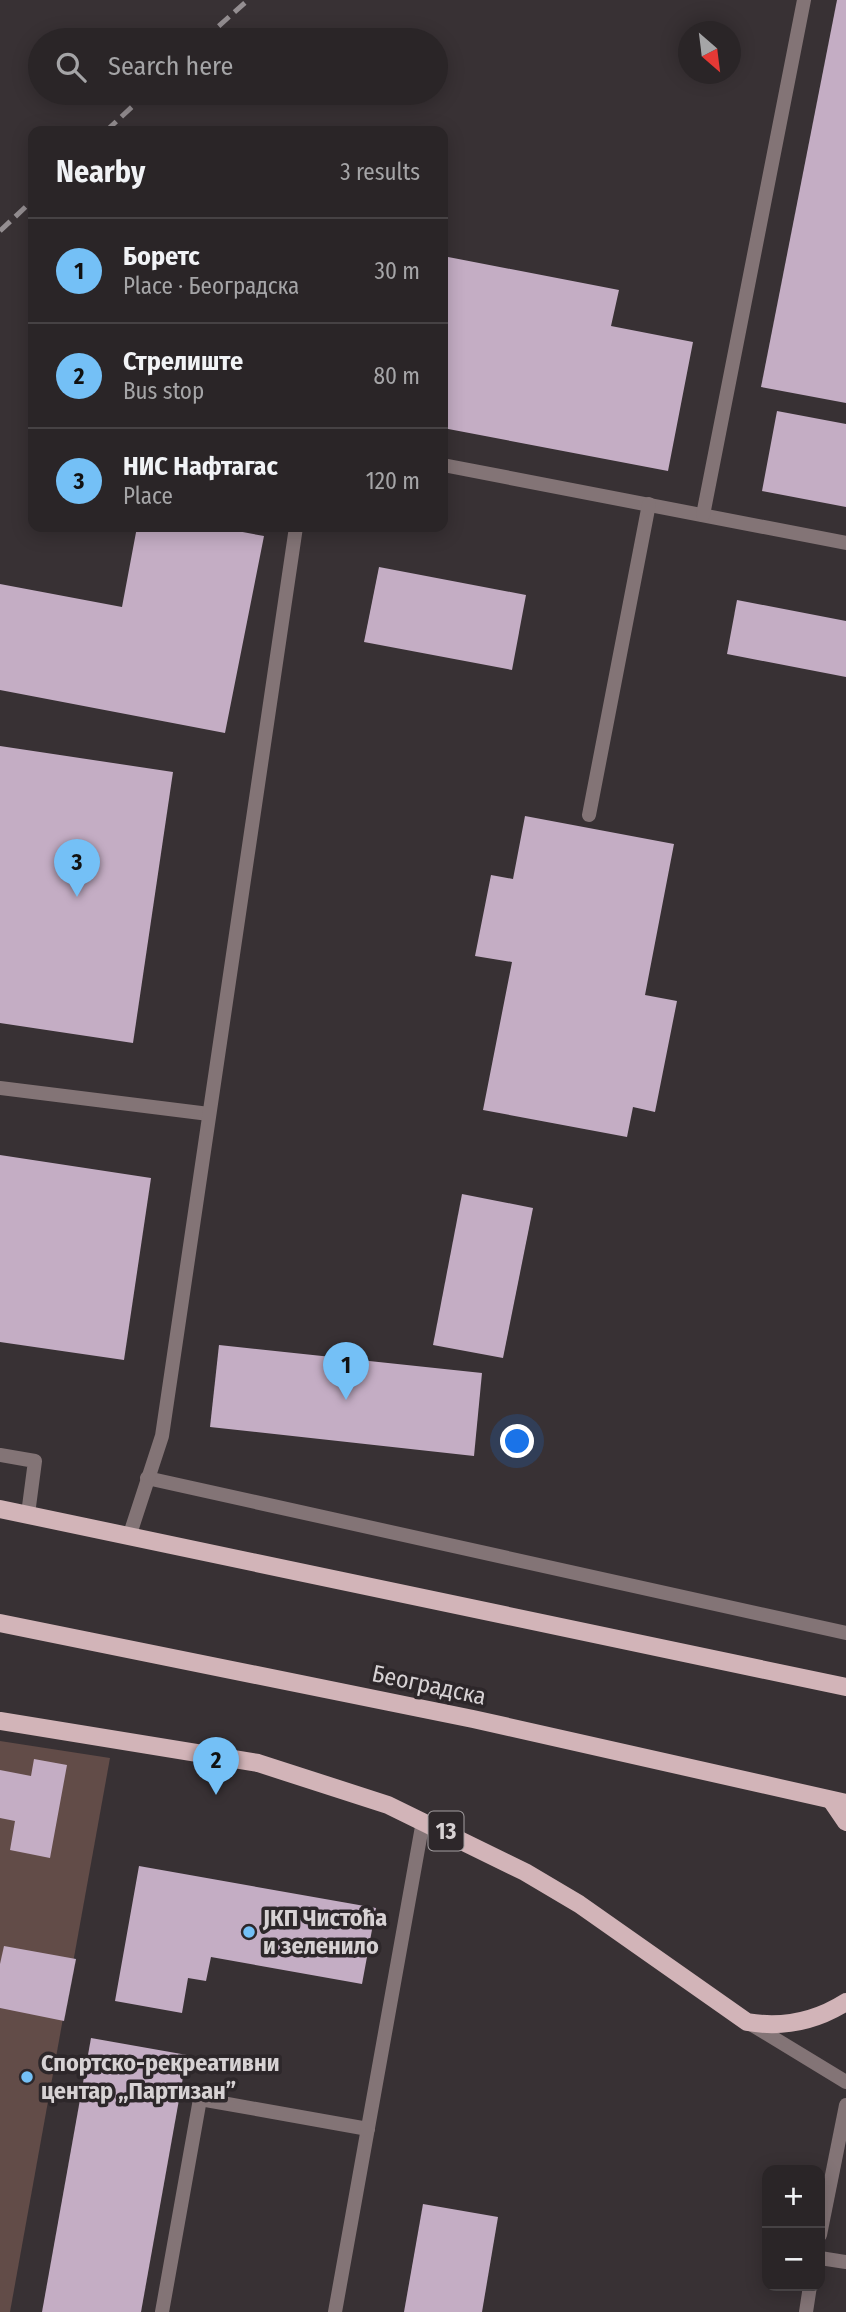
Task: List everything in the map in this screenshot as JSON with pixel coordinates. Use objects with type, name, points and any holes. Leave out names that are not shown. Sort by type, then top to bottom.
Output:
[{"type":"main road","points":[[0,1509],[130,1534],[846,1688]]},
{"type":"main road","name":"Београдска","points":[[0,1623],[473,1719],[838,1801]]},
{"type":"main road","name":"13","points":[[0,1721],[258,1763],[388,1805],[525,1872],[579,1905],[747,2022]]},
{"type":"main road","points":[[838,1801],[846,1822]]},
{"type":"main road","points":[[747,2022],[770,2026],[794,2023],[816,2017],[846,2002]]},
{"type":"street","points":[[704,516],[804,0]]},
{"type":"street","points":[[448,466],[846,543]]},
{"type":"street","points":[[589,815],[649,504]]},
{"type":"street","points":[[130,1534],[162,1436],[295,532]]},
{"type":"street","points":[[0,1088],[209,1114]]},
{"type":"street","points":[[0,1455],[35,1461],[28,1514]]},
{"type":"street","points":[[147,1478],[846,1633]]},
{"type":"street","points":[[335,2312],[422,1821]]},
{"type":"street","points":[[747,2022],[846,2082]]},
{"type":"street","points":[[162,2312],[200,2099],[368,2129]]},
{"type":"street","points":[[821,2228],[846,2105]]},
{"type":"street","points":[[825,2259],[846,2262]]},
{"type":"street","points":[[806,2312],[809,2291]]},
{"type":"shaded area","name":"Спортско-рекреативни центар „Партизан”","points":[[0,1741],[110,1758],[10,2312],[0,2312]]},
{"type":"building","points":[[837,0],[846,0],[846,403],[761,387]]},
{"type":"building","points":[[448,257],[619,290],[611,326],[693,342],[668,471],[448,429]]},
{"type":"building","points":[[777,411],[846,424],[846,507],[762,491]]},
{"type":"building","points":[[136,532],[243,532],[264,536],[225,733],[0,690],[0,584],[122,607]]},
{"type":"building","points":[[379,567],[526,595],[512,670],[364,642]]},
{"type":"building","points":[[737,600],[846,621],[846,677],[727,654]]},
{"type":"building","points":[[0,746],[173,772],[133,1043],[0,1023]]},
{"type":"building","points":[[525,816],[674,844],[645,995],[677,1001],[655,1112],[633,1107],[627,1137],[483,1110],[512,962],[475,956],[491,875],[513,879]]},
{"type":"building","points":[[0,1155],[151,1178],[124,1360],[0,1342]]},
{"type":"building","points":[[462,1194],[533,1208],[503,1358],[433,1345]]},
{"type":"building","points":[[219,1345],[482,1373],[474,1456],[210,1427]]},
{"type":"building","points":[[34,1759],[67,1765],[50,1858],[10,1850],[15,1821],[0,1818],[0,1770],[31,1776]]},
{"type":"building","name":"ЈКП Чистоћа и зеленило","points":[[139,1866],[376,1908],[362,1984],[211,1957],[206,1981],[188,1978],[182,2013],[115,2001]]},
{"type":"building","points":[[4,1946],[76,1959],[64,2021],[0,2008],[0,1964]]},
{"type":"building","points":[[91,2038],[187,2055],[141,2312],[42,2312]]},
{"type":"building","points":[[423,2204],[498,2217],[482,2312],[404,2312]]},
{"type":"railway","points":[[216,28],[248,0]]},
{"type":"railway","points":[[111,126],[134,105]]},
{"type":"railway","points":[[0,231],[28,205]]},
{"type":"place","name":"НИС Нафтагас","points":[[77,897]]},
{"type":"place","name":"Боретс","points":[[346,1400]]},
{"type":"place","name":"Стрелиште","points":[[216,1795]]},
{"type":"place","name":"ЈКП Чистоћа и зеленило","points":[[249,1932]]},
{"type":"place","name":"Спортско-рекреативни центар „Партизан”","points":[[27,2077]]}]
